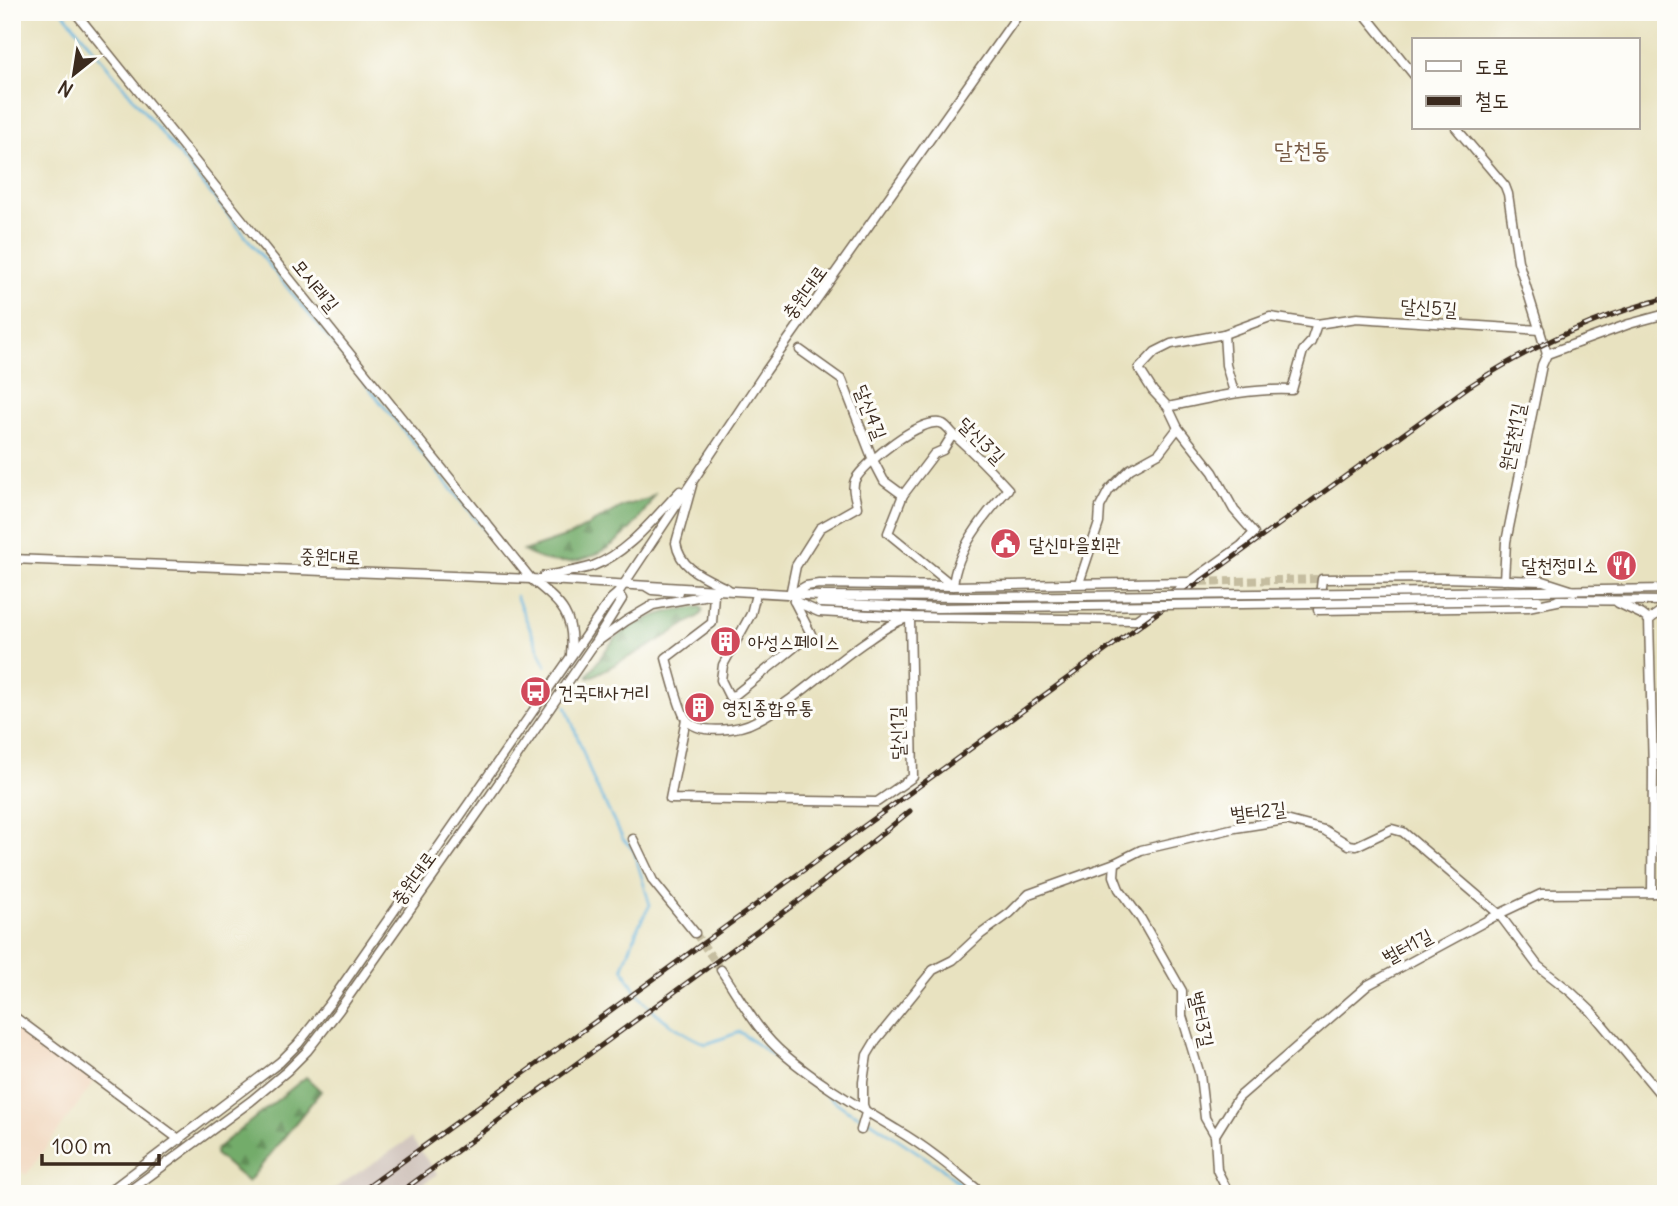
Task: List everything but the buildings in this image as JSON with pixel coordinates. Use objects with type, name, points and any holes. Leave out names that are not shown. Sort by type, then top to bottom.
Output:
[{"type":"street","name":"모시래길","points":[[75,12],[531,579],[567,612],[571,624],[571,657]]},
{"type":"street","name":"충원대로","points":[[106,1194],[243,1091],[298,1044],[358,964],[611,599],[625,583],[766,371],[1020,12]]},
{"type":"street","points":[[1363,12],[1412,73]]},
{"type":"street","points":[[1458,130],[1505,186],[1518,261],[1546,355],[1629,324],[1666,314]]},
{"type":"street","name":"달신5길","points":[[1189,582],[1241,546],[1254,533],[1234,510],[1219,488],[1213,472],[1178,428],[1168,407],[1153,391],[1139,369],[1156,352],[1171,344],[1224,334],[1270,317],[1317,324],[1357,318],[1540,330]]},
{"type":"street","points":[[1168,407],[1234,392],[1292,390],[1303,351],[1311,342],[1317,324]]},
{"type":"street","points":[[1224,334],[1226,365],[1234,392]]},
{"type":"street","name":"달신4길","points":[[800,350],[842,380],[884,481],[903,495]]},
{"type":"street","name":"원달천1길","points":[[1504,580],[1506,542],[1546,355]]},
{"type":"street","name":"달신3길","points":[[792,598],[796,566],[820,528],[857,507],[852,488],[855,479],[902,435],[937,423],[944,424],[971,449],[1008,489],[989,511],[955,566],[953,586]]},
{"type":"street","points":[[1079,583],[1099,523],[1100,507],[1109,490],[1130,469],[1159,453],[1178,428]]},
{"type":"street","points":[[953,434],[943,450],[934,454],[903,495],[888,533],[953,586]]},
{"type":"street","points":[[531,579],[593,566],[610,556],[628,544],[695,475]]},
{"type":"street","points":[[695,475],[676,543],[677,552],[684,564],[692,570],[734,592]]},
{"type":"street","name":"중원대로","points":[[12,559],[625,583],[652,590],[755,598],[1537,596]]},
{"type":"street","points":[[1562,600],[1528,607],[1318,610],[1322,579],[1542,581],[1574,591]]},
{"type":"street","points":[[792,598],[806,586],[818,584],[953,586],[1189,582]]},
{"type":"street","points":[[792,598],[819,612],[911,617],[1136,620],[1189,582]]},
{"type":"street","name":"중원대로","points":[[647,587],[655,585],[792,598]]},
{"type":"street","points":[[1537,596],[1574,591],[1666,589]]},
{"type":"street","name":"충원대로","points":[[125,1194],[277,1080],[307,1051],[478,815],[594,644],[621,601],[618,593]]},
{"type":"street","points":[[594,644],[653,606],[714,594]]},
{"type":"street","name":"달신1길","points":[[714,594],[712,623],[666,658],[686,719],[670,799],[877,802],[913,777],[911,617]]},
{"type":"street","points":[[1537,596],[1562,600],[1666,601]]},
{"type":"street","points":[[755,598],[751,614],[723,665],[720,680],[729,696],[736,695],[811,634],[792,598]]},
{"type":"street","points":[[1611,601],[1649,620]]},
{"type":"street","points":[[1649,620],[1666,607]]},
{"type":"street","points":[[686,719],[700,728],[730,730],[755,723],[845,655],[896,621],[911,617]]},
{"type":"street","points":[[1649,620],[1652,893]]},
{"type":"street","name":"벌터2길","points":[[866,1113],[863,1105],[863,1082],[867,1055],[876,1040],[933,970],[953,960],[1010,914],[1029,894],[1115,863],[1141,850],[1286,820],[1324,830],[1349,845],[1356,846],[1392,829],[1403,832],[1499,914],[1538,966],[1591,1011],[1666,1101]]},
{"type":"street","points":[[634,839],[653,881],[695,933]]},
{"type":"street","name":"벌터3길","points":[[1115,863],[1114,876],[1119,889],[1141,919],[1182,991],[1182,1017],[1200,1075],[1205,1118],[1215,1135],[1217,1170],[1229,1194]]},
{"type":"street","name":"벌터1길","points":[[1215,1135],[1238,1098],[1368,985],[1499,914],[1541,894],[1666,893]]},
{"type":"street","points":[[721,970],[765,1035],[784,1055],[866,1113],[898,1130],[947,1163],[983,1194]]},
{"type":"street","points":[[12,1015],[188,1146]]},
{"type":"street","points":[[861,1130],[866,1113]]},
{"type":"shaded area","points":[[12,1022],[94,1082],[26,1175],[12,1164]]},
{"type":"shaded area","points":[[411,1138],[437,1174],[410,1194],[326,1194]]},
{"type":"green space","points":[[654,495],[631,528],[599,553],[581,560],[562,562],[543,559],[523,551],[571,535],[623,506]]},
{"type":"green space","points":[[701,607],[703,611],[699,616],[654,644],[589,678],[587,676],[623,632],[643,620],[678,610]]},
{"type":"green space","points":[[306,1077],[321,1091],[248,1182],[215,1154],[216,1149]]},
{"type":"waterway","points":[[63,12],[500,549]]},
{"type":"waterway","points":[[516,596],[546,666]]},
{"type":"waterway","points":[[566,706],[594,782],[623,839],[634,851],[650,905],[623,967],[646,1003],[668,1022],[706,1044],[740,1032],[847,1110],[872,1122],[940,1167],[972,1194]]},
{"type":"tunnel","points":[[1189,582],[1322,579]]},
{"type":"tunnel","points":[[695,933],[721,970]]},
{"type":"railway","points":[[358,1194],[1468,387],[1563,335],[1613,314],[1666,298]]},
{"type":"railway","points":[[398,1194],[803,898],[910,811]]},
{"type":"place","name":"달신마을회관","points":[[1006,544]]},
{"type":"place","name":"달천정미소","points":[[1621,565]]},
{"type":"place","name":"아성스페이스","points":[[725,642]]},
{"type":"place","name":"건국대사거리","points":[[535,692]]},
{"type":"place","name":"영진종합유통","points":[[699,707]]},
{"type":"district","name":"달천동","points":[[1302,149]]}]
